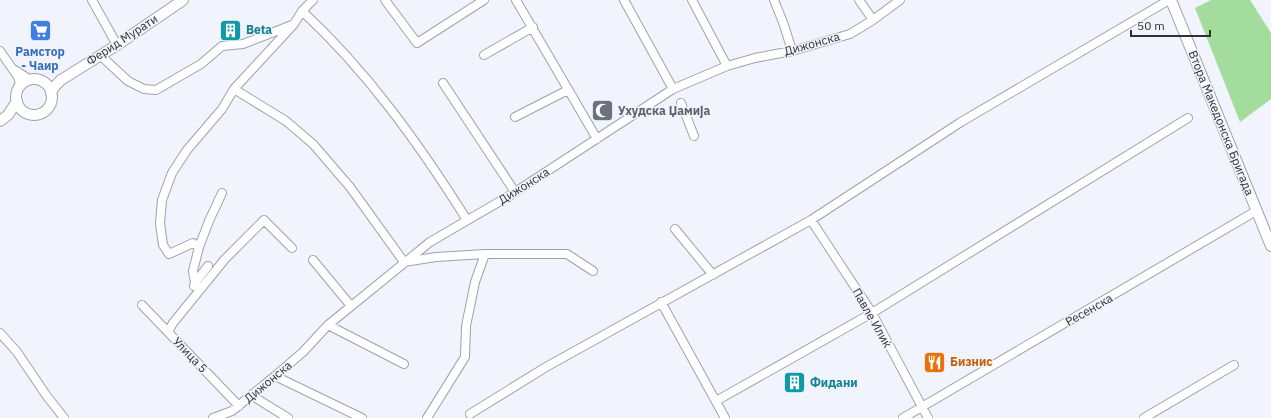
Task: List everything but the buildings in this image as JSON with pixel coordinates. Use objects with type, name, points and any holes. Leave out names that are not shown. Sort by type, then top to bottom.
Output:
[{"type":"street","points":[[92,0],[117,45]]},
{"type":"street","name":"Ферид Мурати","points":[[52,94],[54,87],[61,80],[117,45],[183,0]]},
{"type":"street","points":[[199,247],[193,243],[170,254],[163,245],[160,223],[162,200],[172,173],[187,150],[222,109],[234,89],[294,24],[302,11],[313,0]]},
{"type":"street","points":[[385,0],[417,43],[484,0]]},
{"type":"street","points":[[516,0],[597,139]]},
{"type":"street","points":[[624,0],[673,89]]},
{"type":"street","points":[[692,0],[727,66]]},
{"type":"street","points":[[774,0],[792,51]]},
{"type":"street","points":[[859,0],[873,20]]},
{"type":"street","name":"Дижонска","points":[[213,418],[233,414],[238,406],[303,352],[328,325],[430,242],[515,192],[673,89],[727,66],[755,58],[792,51],[850,34],[873,20],[900,0]]},
{"type":"street","points":[[470,414],[546,367],[811,220],[961,122],[1170,0]]},
{"type":"street","name":"Втора Македонска Бригада","points":[[1170,0],[1271,246]]},
{"type":"street","points":[[302,11],[328,35],[369,82],[412,137],[467,220]]},
{"type":"street","points":[[100,55],[128,81],[144,89],[156,90],[201,64],[222,46],[243,44],[294,24]]},
{"type":"street","points":[[484,55],[533,27]]},
{"type":"street","points":[[0,51],[12,67],[20,84]]},
{"type":"street","points":[[12,67],[29,79]]},
{"type":"street","points":[[4,118],[24,112],[39,114],[45,112],[52,102],[52,94],[45,81],[40,79],[29,79],[20,84],[17,91],[17,101],[19,108],[24,112]]},
{"type":"street","name":"Ферид Мурати","points":[[45,81],[51,82],[61,80]]},
{"type":"street","points":[[442,83],[515,192]]},
{"type":"street","points":[[234,89],[286,121],[313,144],[350,187],[404,262],[436,257],[485,254],[567,254],[593,271]]},
{"type":"street","points":[[515,117],[568,90]]},
{"type":"street","points":[[4,118],[17,101]]},
{"type":"street","points":[[681,103],[694,136]]},
{"type":"street","points":[[716,401],[872,313],[1188,118]]},
{"type":"street","points":[[195,282],[193,271],[199,247],[208,221],[222,193]]},
{"type":"street","name":"Ресенска","points":[[903,418],[1256,211]]},
{"type":"street","points":[[168,332],[189,302],[225,259],[264,220],[292,248]]},
{"type":"street","name":"Павле Илиќ","points":[[811,220],[872,313],[928,418]]},
{"type":"street","points":[[676,229],[713,275]]},
{"type":"street","points":[[427,418],[465,357],[466,326],[475,282],[485,254]]},
{"type":"street","points":[[313,260],[351,306]]},
{"type":"street","points":[[189,302],[195,282],[208,266]]},
{"type":"street","points":[[661,302],[725,418]]},
{"type":"street","name":"Улица 5","points":[[142,305],[238,406]]},
{"type":"street","points":[[328,325],[404,364]]},
{"type":"street","points":[[0,333],[17,352],[46,395],[64,418]]},
{"type":"street","points":[[1144,418],[1234,365]]},
{"type":"street","points":[[275,376],[362,418]]},
{"type":"street","points":[[251,395],[288,418]]},
{"type":"green space","points":[[1211,0],[1250,0],[1271,33],[1271,99],[1240,122],[1195,8]]},
{"type":"place","name":"Beta","points":[[230,30]]},
{"type":"place","name":"Рамстор - Чаир","points":[[40,31]]},
{"type":"place","name":"Ухудска Џамија","points":[[603,111]]},
{"type":"place","name":"Бизнис","points":[[934,362]]},
{"type":"place","name":"Фидани","points":[[795,383]]}]
